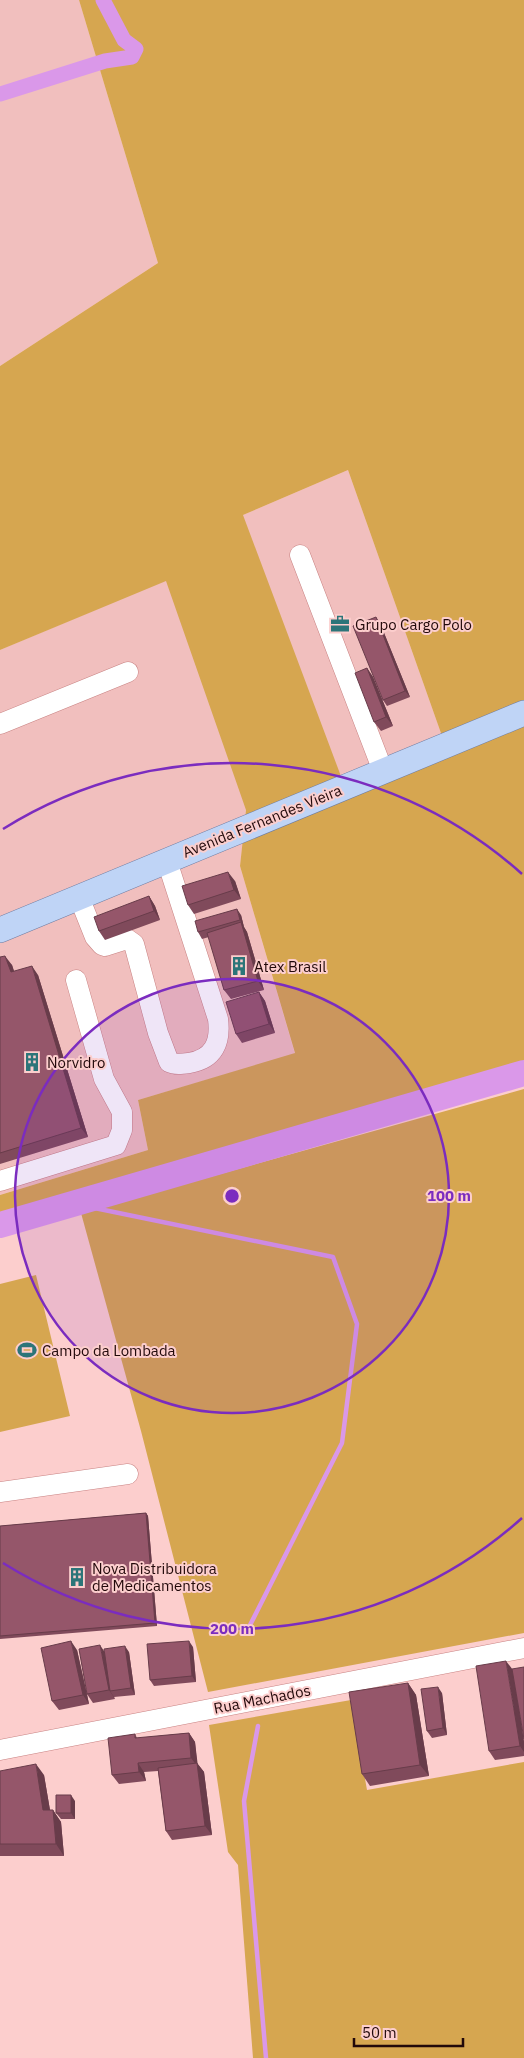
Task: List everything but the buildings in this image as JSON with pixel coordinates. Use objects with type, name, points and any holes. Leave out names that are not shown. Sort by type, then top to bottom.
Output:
[{"type":"main road","name":"Avenida Fernandes Vieira","points":[[0,930],[524,713]]},
{"type":"street","points":[[300,555],[383,771]]},
{"type":"street","points":[[0,724],[128,672]]},
{"type":"street","points":[[79,897],[95,936],[102,945],[105,946],[127,939],[134,944],[168,1060],[174,1064],[183,1064],[199,1060],[208,1055],[218,1041],[220,1032],[218,1019],[167,861]]},
{"type":"street","points":[[0,1181],[116,1144],[122,1130],[122,1112],[104,1079],[76,980]]},
{"type":"street","points":[[0,1492],[128,1474]]},
{"type":"street","name":"Rua Machados","points":[[0,1750],[524,1648]]},
{"type":"shaded area","points":[[0,0],[79,0],[158,263],[0,366]]},
{"type":"shaded area","points":[[79,0],[524,0],[524,1073],[0,1225],[0,1195],[148,1150],[138,1100],[295,1053],[240,866],[246,810],[166,581],[0,650],[0,366],[158,263]],"holes":[[[348,470],[442,736],[345,787],[243,515]]]},
{"type":"shaded area","points":[[348,470],[442,736],[246,810],[240,866],[295,1054],[138,1100],[148,1150],[0,1195],[0,650],[166,580],[243,515]]},
{"type":"shaded area","points":[[524,1089],[524,1633],[208,1692],[141,1431],[81,1213]]},
{"type":"shaded area","name":"Campo da Lombada","points":[[36,1275],[70,1416],[0,1432],[0,1284]]},
{"type":"shaded area","points":[[351,1700],[367,1790],[524,1762],[524,2058],[253,2058],[238,1865],[228,1852],[209,1725]]},
{"type":"waterway","points":[[0,94],[105,61],[132,57],[136,49],[124,40],[103,0]]},
{"type":"waterway","points":[[0,1225],[524,1073]]},
{"type":"waterway","points":[[75,1204],[333,1257],[357,1324],[342,1443],[246,1633]]},
{"type":"waterway","points":[[258,1726],[244,1801],[266,2058]]},
{"type":"place","name":"Grupo Cargo Polo","points":[[340,624]]},
{"type":"place","name":"Atex Brasil","points":[[239,966]]},
{"type":"place","name":"Norvidro","points":[[32,1062]]},
{"type":"place","name":"Campo da Lombada","points":[[27,1350]]},
{"type":"place","name":"Nova Distribuidora de Medicamentos","points":[[77,1577]]}]
